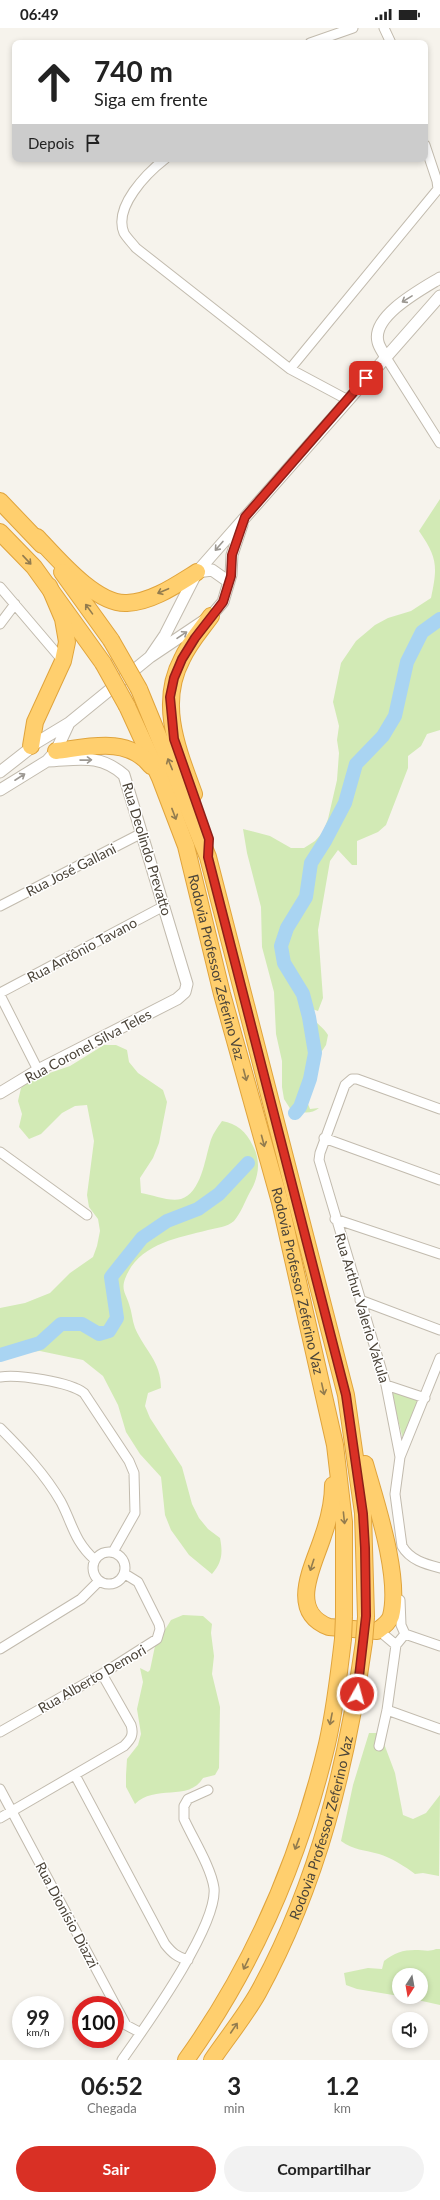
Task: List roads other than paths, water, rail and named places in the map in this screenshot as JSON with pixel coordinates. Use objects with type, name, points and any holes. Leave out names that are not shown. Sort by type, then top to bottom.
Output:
[{"type":"highway","name":"Rodovia Professor Zeferino Vaz","points":[[0,501],[36,537],[112,640],[139,689],[208,857],[346,1395],[363,1514],[366,1616],[364,1642],[355,1707],[341,1776],[311,1873],[286,1934],[257,1993],[212,2060]]},
{"type":"highway","name":"Rodovia Professor Zeferino Vaz","points":[[0,532],[34,567],[49,586],[103,663],[127,706],[160,778],[186,846],[222,994],[280,1202],[335,1445],[344,1522],[344,1616],[343,1639],[327,1743],[306,1822],[269,1916],[240,1976],[207,2031],[186,2060]]},
{"type":"highway","points":[[36,537],[90,588],[107,599],[126,604],[142,600],[170,588],[197,572]]},
{"type":"highway","points":[[32,745],[38,716],[63,661],[67,642],[66,630],[49,586]]},
{"type":"highway","points":[[208,857],[209,839],[174,739],[170,697],[174,678],[182,659],[211,616]]},
{"type":"highway","points":[[32,745],[70,668],[74,650],[72,619]]},
{"type":"highway","points":[[48,759],[123,746],[146,760],[160,778]]},
{"type":"highway","points":[[335,1445],[333,1496],[329,1517],[311,1567],[306,1590],[307,1604],[311,1613],[323,1624],[329,1627],[376,1631],[388,1622],[391,1615],[392,1592],[385,1531],[346,1395]]},
{"type":"street","points":[[319,40],[353,28]]},
{"type":"street","points":[[384,28],[389,40]]},
{"type":"street","points":[[290,369],[438,189],[438,180],[428,153]]},
{"type":"street","points":[[161,162],[151,170],[129,197],[122,218],[124,233],[136,248],[290,369],[348,400]]},
{"type":"street","points":[[440,278],[398,304],[383,322],[378,335],[378,342],[385,356],[440,443]]},
{"type":"street","points":[[150,657],[165,635],[197,572],[385,356],[440,296]]},
{"type":"street","points":[[0,772],[32,745],[69,723],[150,657],[211,616],[223,602],[229,582],[232,555],[245,517]]},
{"type":"street","points":[[197,572],[212,570],[229,582]]},
{"type":"street","points":[[0,587],[63,661]]},
{"type":"street","points":[[0,624],[15,604]]},
{"type":"street","points":[[0,790],[48,759],[69,723]]},
{"type":"street","points":[[32,745],[29,756],[33,761],[48,759]]},
{"type":"street","name":"Rua Deolindo Prevatto","points":[[48,759],[104,761],[115,767],[127,780],[187,984],[185,992],[177,999]]},
{"type":"street","name":"Rua José Gallani","points":[[0,906],[142,833]]},
{"type":"street","name":"Rua Antônio Tavano","points":[[0,994],[164,906]]},
{"type":"street","points":[[0,994],[38,1070]]},
{"type":"street","name":"Rua Coronel Silva Teles","points":[[0,1093],[38,1070],[177,999]]},
{"type":"street","points":[[440,1109],[357,1079],[348,1081],[345,1085],[324,1138],[440,1180]]},
{"type":"street","name":"Rua Arthur Valerio Vakula","points":[[324,1138],[319,1160],[335,1219],[386,1385],[400,1456]]},
{"type":"street","points":[[0,1152],[87,1215]]},
{"type":"street","points":[[335,1219],[440,1254]]},
{"type":"street","points":[[360,1300],[440,1330]]},
{"type":"street","points":[[440,1358],[425,1398],[400,1456],[395,1494],[402,1546],[406,1553],[413,1559],[440,1568]]},
{"type":"street","points":[[0,1378],[13,1377],[68,1384],[77,1388],[84,1393],[130,1461],[134,1473],[135,1513],[113,1552]]},
{"type":"street","points":[[386,1385],[425,1398]]},
{"type":"street","points":[[0,1428],[22,1449],[54,1492],[82,1548],[95,1560]]},
{"type":"street","points":[[385,1531],[400,1582],[401,1626],[404,1634]]},
{"type":"street","points":[[106,1552],[113,1552],[124,1560],[125,1574],[114,1584],[106,1584],[99,1581],[94,1574],[95,1560],[106,1552]]},
{"type":"street","name":"Rua Alberto Demori","points":[[0,1732],[102,1674],[154,1642],[159,1634],[159,1624],[138,1582],[125,1574]]},
{"type":"street","points":[[0,1649],[82,1599],[99,1581]]},
{"type":"street","points":[[376,1631],[383,1634],[396,1645]]},
{"type":"street","points":[[379,1746],[387,1710],[396,1645],[404,1634]]},
{"type":"street","points":[[404,1634],[440,1646]]},
{"type":"street","points":[[0,1818],[124,1746],[130,1740],[133,1733],[131,1725],[102,1674]]},
{"type":"street","points":[[387,1710],[440,1729]]},
{"type":"street","points":[[75,1775],[165,1944],[175,1955],[188,1960]]},
{"type":"street","name":"Rua Dionísio Diazzi","points":[[0,1789],[126,2025],[141,2033]]},
{"type":"street","points":[[122,2060],[188,1960],[211,1911],[214,1901],[214,1888],[211,1876],[184,1819],[183,1812],[188,1799],[208,1790]]},
{"type":"waterway","points":[[295,1113],[300,1107],[310,1079],[315,1053],[309,1017],[303,994],[284,963],[281,946],[287,928],[306,897],[311,863],[325,841],[345,803],[356,764],[383,736],[395,716],[407,662],[422,632],[440,619]]},
{"type":"waterway","points":[[0,1355],[40,1343],[61,1324],[82,1324],[99,1334],[109,1331],[117,1318],[111,1277],[142,1238],[167,1221],[198,1209],[219,1194],[248,1163]]}]
